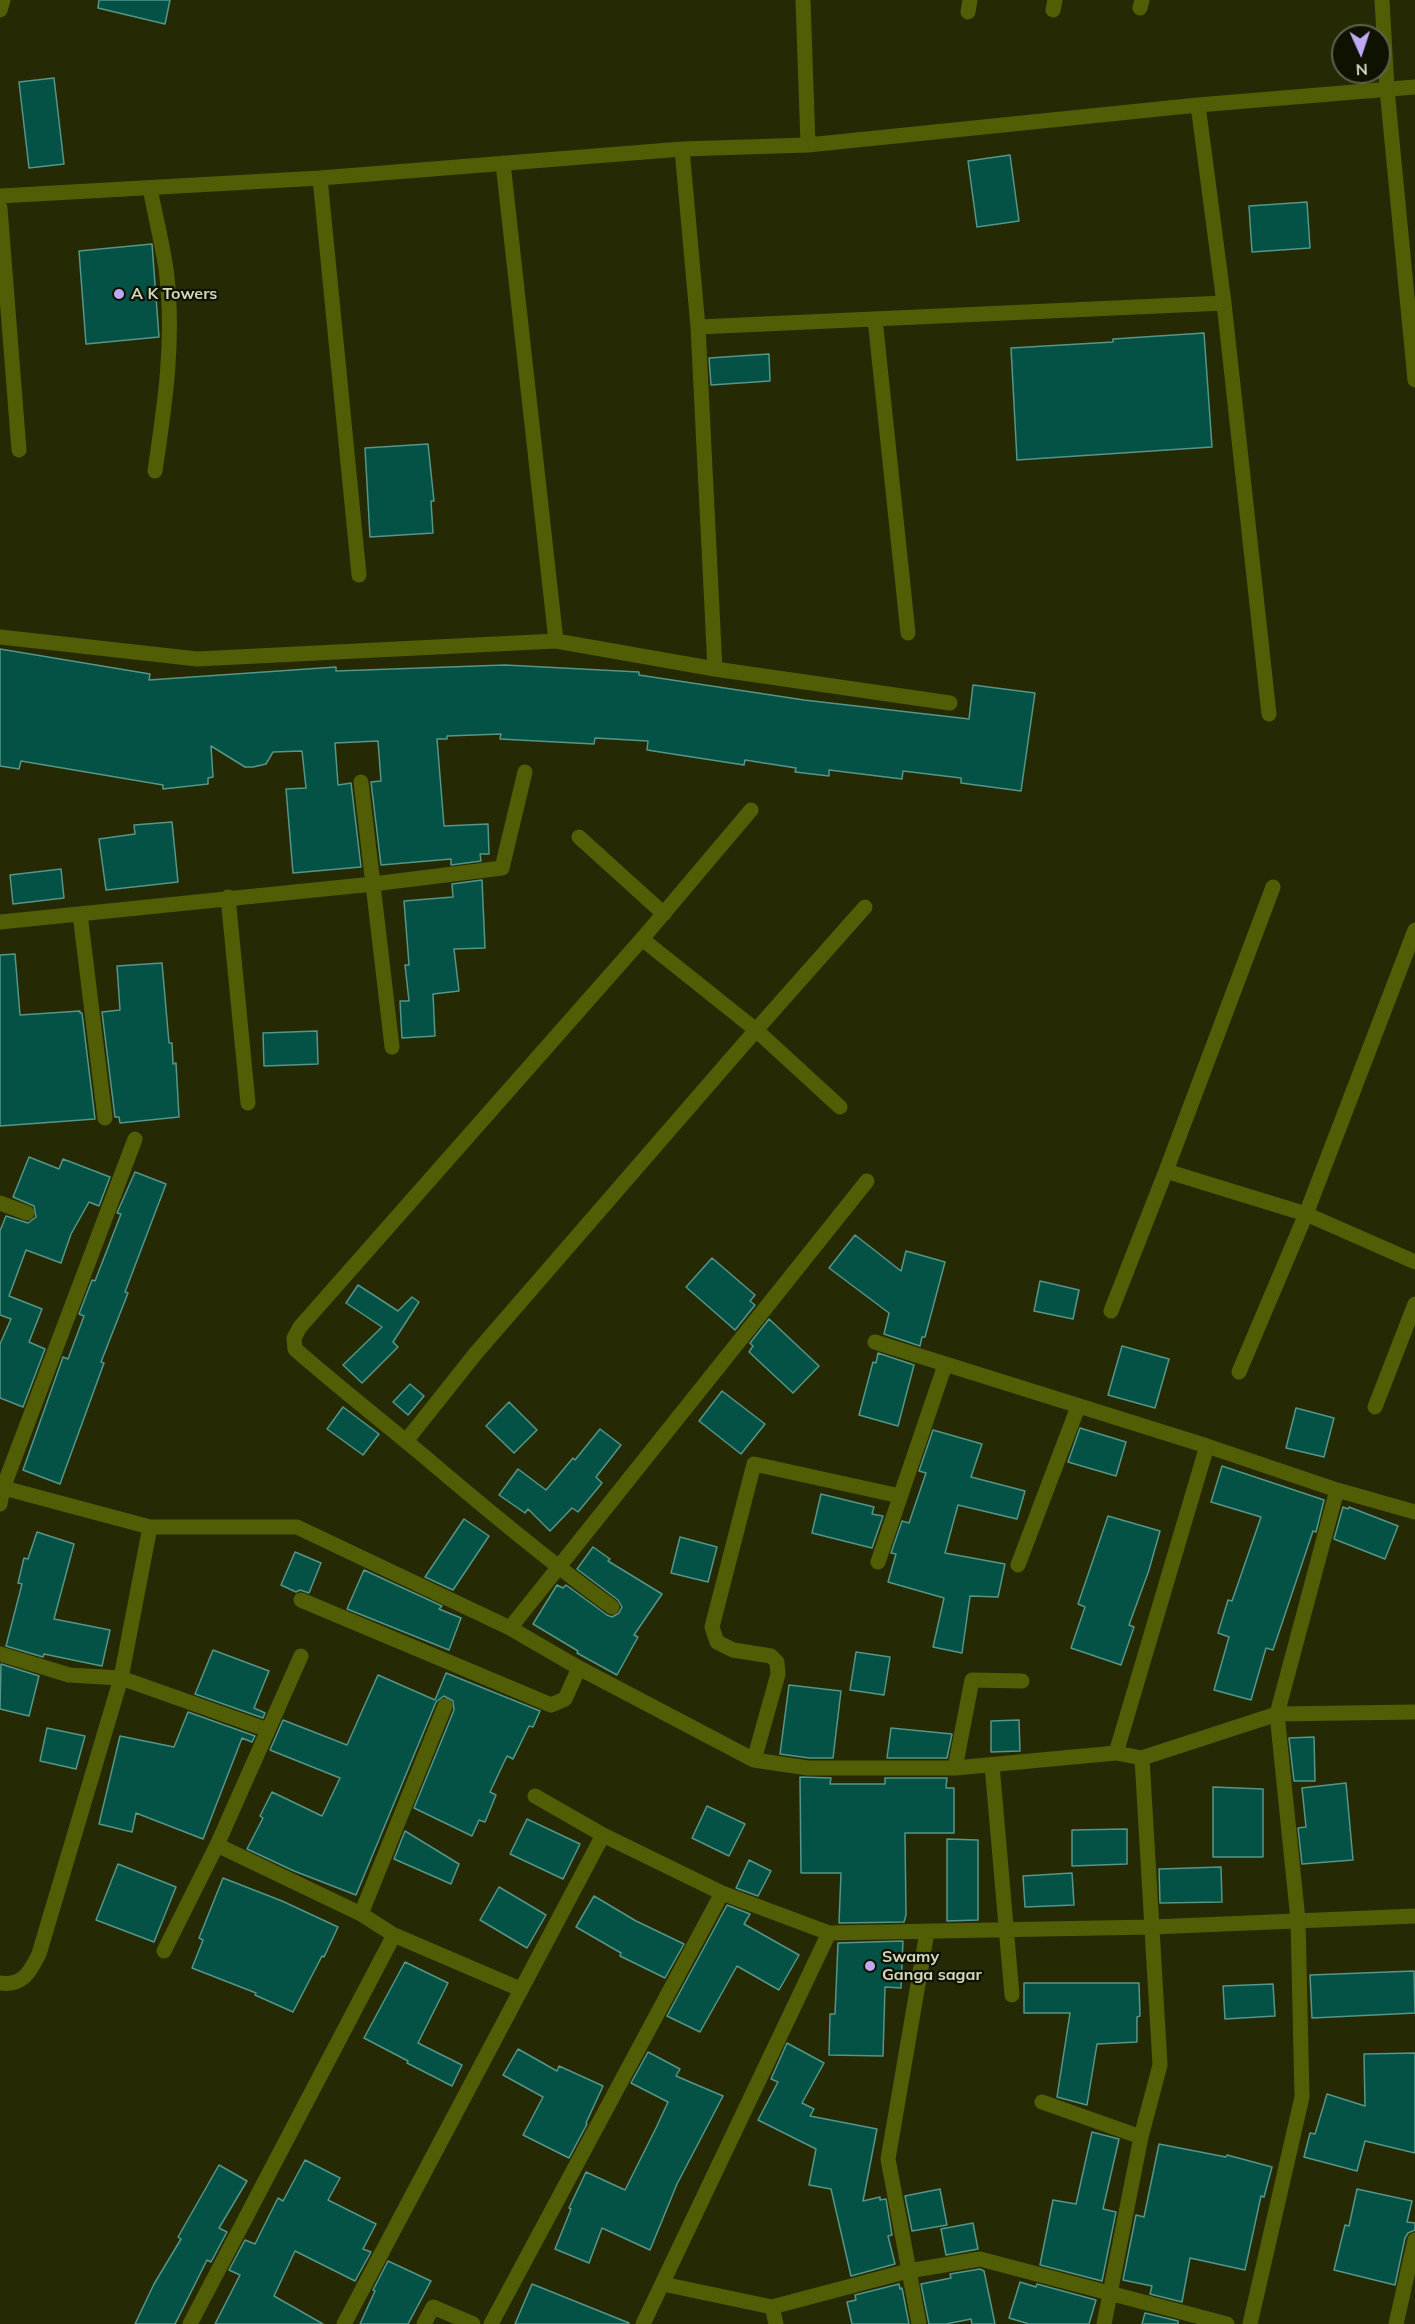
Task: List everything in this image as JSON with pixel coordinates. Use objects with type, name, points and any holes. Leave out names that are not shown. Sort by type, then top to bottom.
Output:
[{"type":"street","points":[[0,10],[3,0]]},
{"type":"street","points":[[803,0],[808,145]]},
{"type":"street","points":[[1382,0],[1387,89],[1415,380]]},
{"type":"street","points":[[0,196],[320,178],[682,149],[808,145],[1198,105],[1415,87]]},
{"type":"street","points":[[1198,105],[1224,303],[1269,714]]},
{"type":"street","points":[[682,149],[698,327],[715,669]]},
{"type":"street","points":[[503,163],[556,641]]},
{"type":"street","points":[[320,178],[359,575]]},
{"type":"street","points":[[150,188],[166,269],[169,307],[169,360],[155,471]]},
{"type":"street","points":[[0,208],[19,450]]},
{"type":"street","points":[[698,327],[1224,303]]},
{"type":"street","points":[[874,319],[908,633]]},
{"type":"street","points":[[0,637],[197,659],[556,641],[715,669],[950,703]]},
{"type":"street","points":[[0,922],[372,884],[502,868],[525,772]]},
{"type":"street","points":[[361,782],[392,1047]]},
{"type":"street","points":[[612,1607],[557,1568],[406,1441],[363,1408],[295,1349],[294,1338],[300,1328],[642,939],[752,810]]},
{"type":"street","points":[[579,837],[663,914]]},
{"type":"street","points":[[1111,1311],[1273,887]]},
{"type":"street","points":[[228,897],[248,1103]]},
{"type":"street","points":[[406,1441],[476,1353],[865,907]]},
{"type":"street","points":[[80,914],[105,1118]]},
{"type":"street","points":[[1239,1372],[1306,1214],[1415,930]]},
{"type":"street","points":[[642,939],[756,1030],[840,1107]]},
{"type":"street","points":[[0,1504],[2,1487],[135,1140]]},
{"type":"street","points":[[1166,1171],[1306,1214],[1415,1262]]},
{"type":"street","points":[[510,1628],[867,1181]]},
{"type":"street","points":[[0,1203],[27,1213]]},
{"type":"street","points":[[1375,1407],[1415,1304]]},
{"type":"street","points":[[875,1342],[1207,1446],[1337,1490],[1415,1512]]},
{"type":"street","points":[[878,1562],[945,1365]]},
{"type":"street","points":[[1018,1565],[1078,1407]]},
{"type":"street","points":[[1116,1753],[1207,1446]]},
{"type":"street","points":[[754,1760],[778,1674],[777,1662],[771,1656],[733,1650],[717,1642],[712,1627],[754,1464],[900,1496]]},
{"type":"street","points":[[2,1487],[150,1527],[297,1527],[510,1628],[579,1668],[754,1760],[808,1768],[955,1768],[1116,1753],[1142,1758],[1277,1714],[1415,1712]]},
{"type":"street","points":[[1250,2324],[1302,2097],[1298,1920],[1277,1714],[1337,1490]]},
{"type":"street","points":[[0,1983],[20,1982],[29,1974],[39,1954],[121,1678],[150,1527]]},
{"type":"street","points":[[302,1600],[551,1705],[565,1699],[579,1668]]},
{"type":"street","points":[[0,1654],[69,1675],[121,1678],[268,1730]]},
{"type":"street","points":[[164,1951],[218,1845],[301,1656]]},
{"type":"street","points":[[955,1768],[972,1680],[1022,1681]]},
{"type":"street","points":[[361,1914],[445,1706]]},
{"type":"street","points":[[1104,2324],[1141,2137],[1160,2066],[1142,1758]]},
{"type":"street","points":[[992,1765],[1012,1995]]},
{"type":"street","points":[[535,1796],[603,1835],[722,1893],[829,1933],[1152,1928],[1415,1916]]},
{"type":"street","points":[[344,2324],[603,1835]]},
{"type":"street","points":[[218,1845],[361,1914],[394,1935],[520,1989]]},
{"type":"street","points":[[492,2324],[722,1893]]},
{"type":"street","points":[[919,2324],[888,2159],[927,1932]]},
{"type":"street","points":[[643,2324],[829,1933]]},
{"type":"street","points":[[190,2324],[394,1935]]},
{"type":"street","points":[[1042,2102],[1141,2137]]},
{"type":"street","points":[[1396,2324],[1415,2240]]},
{"type":"street","points":[[663,2284],[772,2307],[908,2271],[980,2259],[1227,2324]]},
{"type":"street","points":[[424,2324],[433,2307],[473,2324]]},
{"type":"street","points":[[772,2307],[776,2324]]},
{"type":"building","points":[[99,0],[170,0],[165,24],[98,8]]},
{"type":"building","points":[[54,78],[64,164],[29,168],[19,82]]},
{"type":"building","points":[[1010,155],[1019,221],[977,227],[968,161]]},
{"type":"building","points":[[1307,202],[1310,248],[1252,252],[1249,206]]},
{"type":"building","name":"A K Towers","points":[[152,244],[159,337],[86,344],[79,251]]},
{"type":"building","points":[[1204,333],[1212,447],[1017,460],[1011,348],[1113,342],[1113,339]]},
{"type":"building","points":[[769,354],[770,381],[711,385],[709,358]]},
{"type":"building","points":[[428,444],[434,501],[431,501],[433,533],[370,537],[365,448]]},
{"type":"building","points":[[0,649],[150,674],[149,680],[336,667],[336,671],[505,665],[639,672],[639,675],[804,700],[969,719],[973,685],[1035,693],[1021,791],[961,783],[961,778],[903,771],[902,779],[829,770],[829,776],[795,772],[796,768],[745,760],[744,765],[647,750],[648,741],[595,738],[594,744],[500,739],[501,734],[447,736],[447,739],[437,739],[444,826],[488,824],[489,854],[480,854],[481,861],[451,865],[451,859],[381,865],[371,782],[381,781],[378,741],[335,743],[338,785],[351,783],[361,867],[293,873],[286,789],[306,788],[302,751],[273,752],[266,764],[245,767],[211,746],[213,777],[208,778],[208,784],[163,789],[163,785],[21,761],[19,769],[0,766]]},
{"type":"building","points":[[172,822],[178,882],[106,890],[99,839],[135,834],[134,825]]},
{"type":"building","points":[[61,869],[64,898],[13,904],[10,875]]},
{"type":"building","points":[[482,880],[485,948],[454,949],[459,991],[433,994],[435,1036],[402,1038],[400,1001],[409,1001],[405,965],[409,965],[404,901],[453,897],[452,884]]},
{"type":"building","points":[[15,954],[20,1015],[80,1011],[82,1013],[95,1119],[0,1126],[0,955]]},
{"type":"building","points":[[162,963],[169,1043],[172,1043],[173,1064],[176,1063],[179,1117],[120,1123],[119,1117],[115,1117],[102,1012],[120,1010],[117,966]]},
{"type":"building","points":[[317,1031],[318,1064],[264,1066],[263,1033]]},
{"type":"building","points":[[29,1157],[59,1169],[63,1159],[110,1177],[99,1206],[89,1202],[71,1234],[61,1263],[26,1250],[9,1296],[42,1309],[29,1342],[45,1349],[23,1407],[0,1398],[0,1344],[11,1319],[0,1315],[0,1231],[6,1216],[28,1223],[36,1217],[34,1206],[13,1197]]},
{"type":"building","points":[[135,1172],[166,1184],[125,1292],[128,1293],[101,1362],[104,1363],[60,1484],[23,1470],[63,1357],[68,1359],[84,1316],[79,1314],[92,1280],[95,1281],[121,1214],[117,1213]]},
{"type":"building","points":[[855,1235],[901,1271],[906,1251],[945,1262],[925,1337],[922,1337],[920,1346],[884,1334],[889,1313],[829,1268]]},
{"type":"building","points":[[712,1258],[755,1295],[750,1301],[755,1305],[735,1330],[686,1287]]},
{"type":"building","points":[[1040,1281],[1079,1290],[1073,1319],[1034,1311]]},
{"type":"building","points":[[358,1285],[398,1311],[412,1297],[419,1302],[393,1342],[398,1347],[362,1383],[343,1365],[382,1327],[346,1303]]},
{"type":"building","points":[[769,1319],[819,1366],[793,1393],[749,1352],[753,1346],[750,1343]]},
{"type":"building","points":[[1122,1346],[1169,1359],[1155,1408],[1108,1395]]},
{"type":"building","points":[[878,1353],[914,1365],[898,1426],[859,1415],[873,1362],[876,1363]]},
{"type":"building","points":[[410,1384],[424,1396],[408,1415],[393,1402]]},
{"type":"building","points":[[722,1391],[765,1424],[741,1454],[699,1421]]},
{"type":"building","points":[[509,1402],[537,1430],[514,1453],[486,1426]]},
{"type":"building","points":[[343,1407],[379,1434],[363,1455],[327,1429]]},
{"type":"building","points":[[1296,1408],[1334,1418],[1324,1457],[1286,1448]]},
{"type":"building","points":[[1080,1428],[1126,1442],[1116,1476],[1068,1462]]},
{"type":"building","points":[[600,1429],[621,1445],[596,1477],[602,1483],[578,1512],[572,1508],[550,1531],[528,1509],[525,1513],[499,1495],[518,1469],[546,1490],[573,1458],[575,1460]]},
{"type":"building","points":[[933,1430],[982,1444],[971,1477],[1025,1491],[1017,1519],[958,1505],[945,1553],[1005,1564],[998,1597],[970,1596],[962,1653],[933,1647],[944,1598],[888,1582],[896,1554],[891,1553],[902,1521],[909,1523],[926,1473],[919,1471]]},
{"type":"building","points":[[1222,1466],[1324,1500],[1316,1532],[1313,1531],[1273,1650],[1266,1648],[1251,1700],[1214,1690],[1229,1637],[1218,1633],[1228,1600],[1232,1601],[1261,1517],[1211,1502]]},
{"type":"building","points":[[821,1494],[874,1507],[872,1514],[883,1516],[872,1548],[812,1533]]},
{"type":"building","points":[[1343,1507],[1348,1509],[1349,1507],[1398,1526],[1385,1559],[1334,1539]]},
{"type":"building","points":[[1108,1516],[1160,1531],[1129,1625],[1134,1627],[1121,1665],[1071,1648],[1085,1607],[1078,1604]]},
{"type":"building","points":[[464,1519],[489,1536],[453,1590],[425,1577]]},
{"type":"building","points":[[37,1532],[74,1544],[54,1619],[110,1630],[102,1666],[44,1654],[43,1657],[6,1646],[22,1584],[18,1583],[24,1558],[28,1559]]},
{"type":"building","points":[[680,1537],[717,1547],[708,1582],[671,1573]]},
{"type":"building","points":[[593,1547],[610,1559],[608,1561],[662,1594],[634,1635],[638,1637],[617,1675],[577,1653],[578,1651],[533,1624],[557,1585],[563,1588],[566,1585],[607,1615],[612,1617],[619,1613],[622,1607],[618,1600],[577,1569]]},
{"type":"building","points":[[295,1552],[321,1563],[309,1593],[300,1590],[296,1592],[281,1585]]},
{"type":"building","points":[[364,1570],[442,1606],[439,1609],[461,1618],[449,1650],[347,1609]]},
{"type":"building","points":[[213,1650],[269,1671],[254,1708],[265,1713],[263,1718],[195,1694]]},
{"type":"building","points":[[856,1652],[890,1657],[884,1695],[850,1690]]},
{"type":"building","points":[[1,1664],[39,1676],[29,1716],[0,1709]]},
{"type":"building","points":[[446,1673],[540,1711],[533,1727],[529,1726],[513,1759],[507,1756],[490,1792],[496,1795],[485,1822],[479,1820],[472,1836],[414,1808],[454,1710],[453,1701],[444,1696],[436,1702],[356,1895],[294,1871],[247,1849],[263,1818],[260,1816],[272,1792],[322,1816],[340,1778],[270,1750],[283,1720],[347,1745],[378,1675],[435,1700]]},
{"type":"building","points":[[789,1685],[841,1691],[833,1758],[809,1758],[780,1754]]},
{"type":"building","points":[[188,1712],[255,1736],[252,1742],[242,1738],[203,1839],[136,1813],[132,1832],[99,1824],[120,1736],[174,1747]]},
{"type":"building","points":[[1019,1720],[1020,1751],[991,1752],[991,1721]]},
{"type":"building","points":[[47,1728],[85,1736],[76,1769],[40,1761]]},
{"type":"building","points":[[891,1728],[952,1734],[947,1758],[887,1758]]},
{"type":"building","points":[[1314,1737],[1315,1781],[1294,1781],[1289,1738]]},
{"type":"building","points":[[800,1777],[831,1778],[830,1784],[885,1784],[885,1778],[947,1778],[946,1788],[954,1788],[954,1833],[905,1833],[906,1915],[904,1922],[839,1923],[841,1873],[801,1873]]},
{"type":"building","points":[[1346,1783],[1353,1860],[1302,1864],[1298,1828],[1306,1827],[1302,1788]]},
{"type":"building","points":[[1213,1787],[1263,1789],[1263,1857],[1213,1857]]},
{"type":"building","points":[[707,1806],[745,1824],[729,1856],[692,1838]]},
{"type":"building","points":[[527,1819],[580,1844],[563,1879],[510,1854]]},
{"type":"building","points":[[1127,1829],[1127,1864],[1072,1866],[1072,1830]]},
{"type":"building","points":[[405,1831],[459,1864],[451,1884],[394,1859]]},
{"type":"building","points":[[947,1839],[978,1840],[978,1920],[947,1921]]},
{"type":"building","points":[[749,1860],[771,1871],[758,1896],[736,1888]]},
{"type":"building","points":[[118,1864],[176,1887],[154,1942],[96,1920]]},
{"type":"building","points":[[1221,1867],[1222,1902],[1160,1903],[1159,1869]]},
{"type":"building","points":[[1072,1873],[1074,1905],[1025,1907],[1023,1876]]},
{"type":"building","points":[[223,1878],[282,1901],[338,1927],[293,2012],[255,1995],[256,1993],[192,1968],[203,1940],[199,1938]]},
{"type":"building","points":[[499,1887],[546,1915],[527,1948],[480,1920]]},
{"type":"building","points":[[594,1896],[636,1921],[684,1944],[665,1978],[620,1956],[621,1953],[576,1927]]},
{"type":"building","points":[[727,1905],[750,1914],[744,1924],[799,1955],[779,1990],[737,1966],[700,2032],[667,2016]]},
{"type":"building","points":[[903,1941],[901,1988],[885,1987],[883,2056],[829,2055],[830,2014],[835,2014],[838,1943]]},
{"type":"building","points":[[405,1962],[448,1983],[418,2043],[462,2065],[452,2086],[364,2038]]},
{"type":"building","points":[[1414,1971],[1415,2013],[1312,2018],[1310,1975]]},
{"type":"building","points":[[1024,1983],[1139,1983],[1140,2016],[1137,2017],[1137,2042],[1097,2044],[1087,2105],[1057,2097],[1070,2013],[1024,2013]]},
{"type":"building","points":[[1273,1984],[1275,2016],[1225,2019],[1223,1986]]},
{"type":"building","points":[[787,2043],[824,2063],[802,2103],[814,2109],[810,2116],[877,2129],[863,2201],[880,2197],[880,2200],[886,2199],[892,2235],[888,2236],[895,2264],[851,2276],[831,2189],[809,2185],[816,2149],[758,2120],[778,2082],[771,2079]]},
{"type":"building","points":[[518,2049],[557,2071],[559,2066],[603,2086],[569,2158],[523,2135],[543,2097],[503,2075]]},
{"type":"building","points":[[648,2052],[680,2069],[676,2076],[723,2096],[677,2184],[650,2250],[602,2228],[589,2263],[555,2249],[571,2209],[569,2208],[586,2172],[625,2190],[656,2128],[668,2102],[631,2083]]},
{"type":"building","points":[[1415,2053],[1415,2153],[1365,2141],[1357,2171],[1304,2157],[1310,2133],[1315,2134],[1327,2094],[1365,2106],[1364,2054]]},
{"type":"building","points":[[1092,2132],[1119,2139],[1103,2209],[1116,2212],[1102,2281],[1040,2265],[1053,2200],[1076,2204]]},
{"type":"building","points":[[1159,2144],[1226,2157],[1227,2155],[1272,2167],[1264,2197],[1261,2196],[1245,2270],[1190,2258],[1182,2302],[1150,2294],[1152,2286],[1123,2280],[1136,2215],[1144,2217]]},
{"type":"building","points":[[305,2160],[340,2178],[328,2200],[376,2224],[363,2249],[371,2252],[355,2281],[295,2251],[274,2296],[323,2324],[215,2324],[240,2275],[229,2270],[245,2240],[255,2244],[278,2198],[283,2201]]},
{"type":"building","points":[[219,2165],[247,2181],[219,2228],[227,2232],[211,2262],[207,2260],[175,2324],[135,2324],[154,2284],[181,2239],[178,2237]]},
{"type":"building","points":[[940,2189],[947,2225],[912,2231],[905,2196]]},
{"type":"building","points":[[1357,2189],[1412,2201],[1407,2222],[1415,2223],[1415,2230],[1408,2233],[1405,2238],[1395,2285],[1334,2270],[1345,2225],[1349,2226]]},
{"type":"building","points":[[973,2223],[978,2249],[946,2255],[941,2229]]},
{"type":"building","points":[[388,2261],[431,2281],[408,2324],[360,2324],[375,2291],[373,2290]]},
{"type":"building","points":[[980,2269],[984,2271],[995,2324],[972,2324],[971,2319],[946,2324],[929,2324],[921,2284],[951,2278],[950,2274]]},
{"type":"building","points":[[1020,2282],[1036,2287],[1037,2284],[1096,2300],[1089,2324],[1029,2324],[1009,2318]]},
{"type":"building","points":[[532,2284],[629,2323],[629,2324],[515,2324]]},
{"type":"building","points":[[899,2284],[900,2289],[902,2288],[909,2324],[852,2324],[847,2302],[856,2300],[855,2295]]},
{"type":"building","points":[[1145,2313],[1178,2321],[1178,2324],[1142,2324]]},
{"type":"place","name":"A K Towers","points":[[119,294]]},
{"type":"place","name":"Swamy Ganga sagar","points":[[870,1966]]}]
